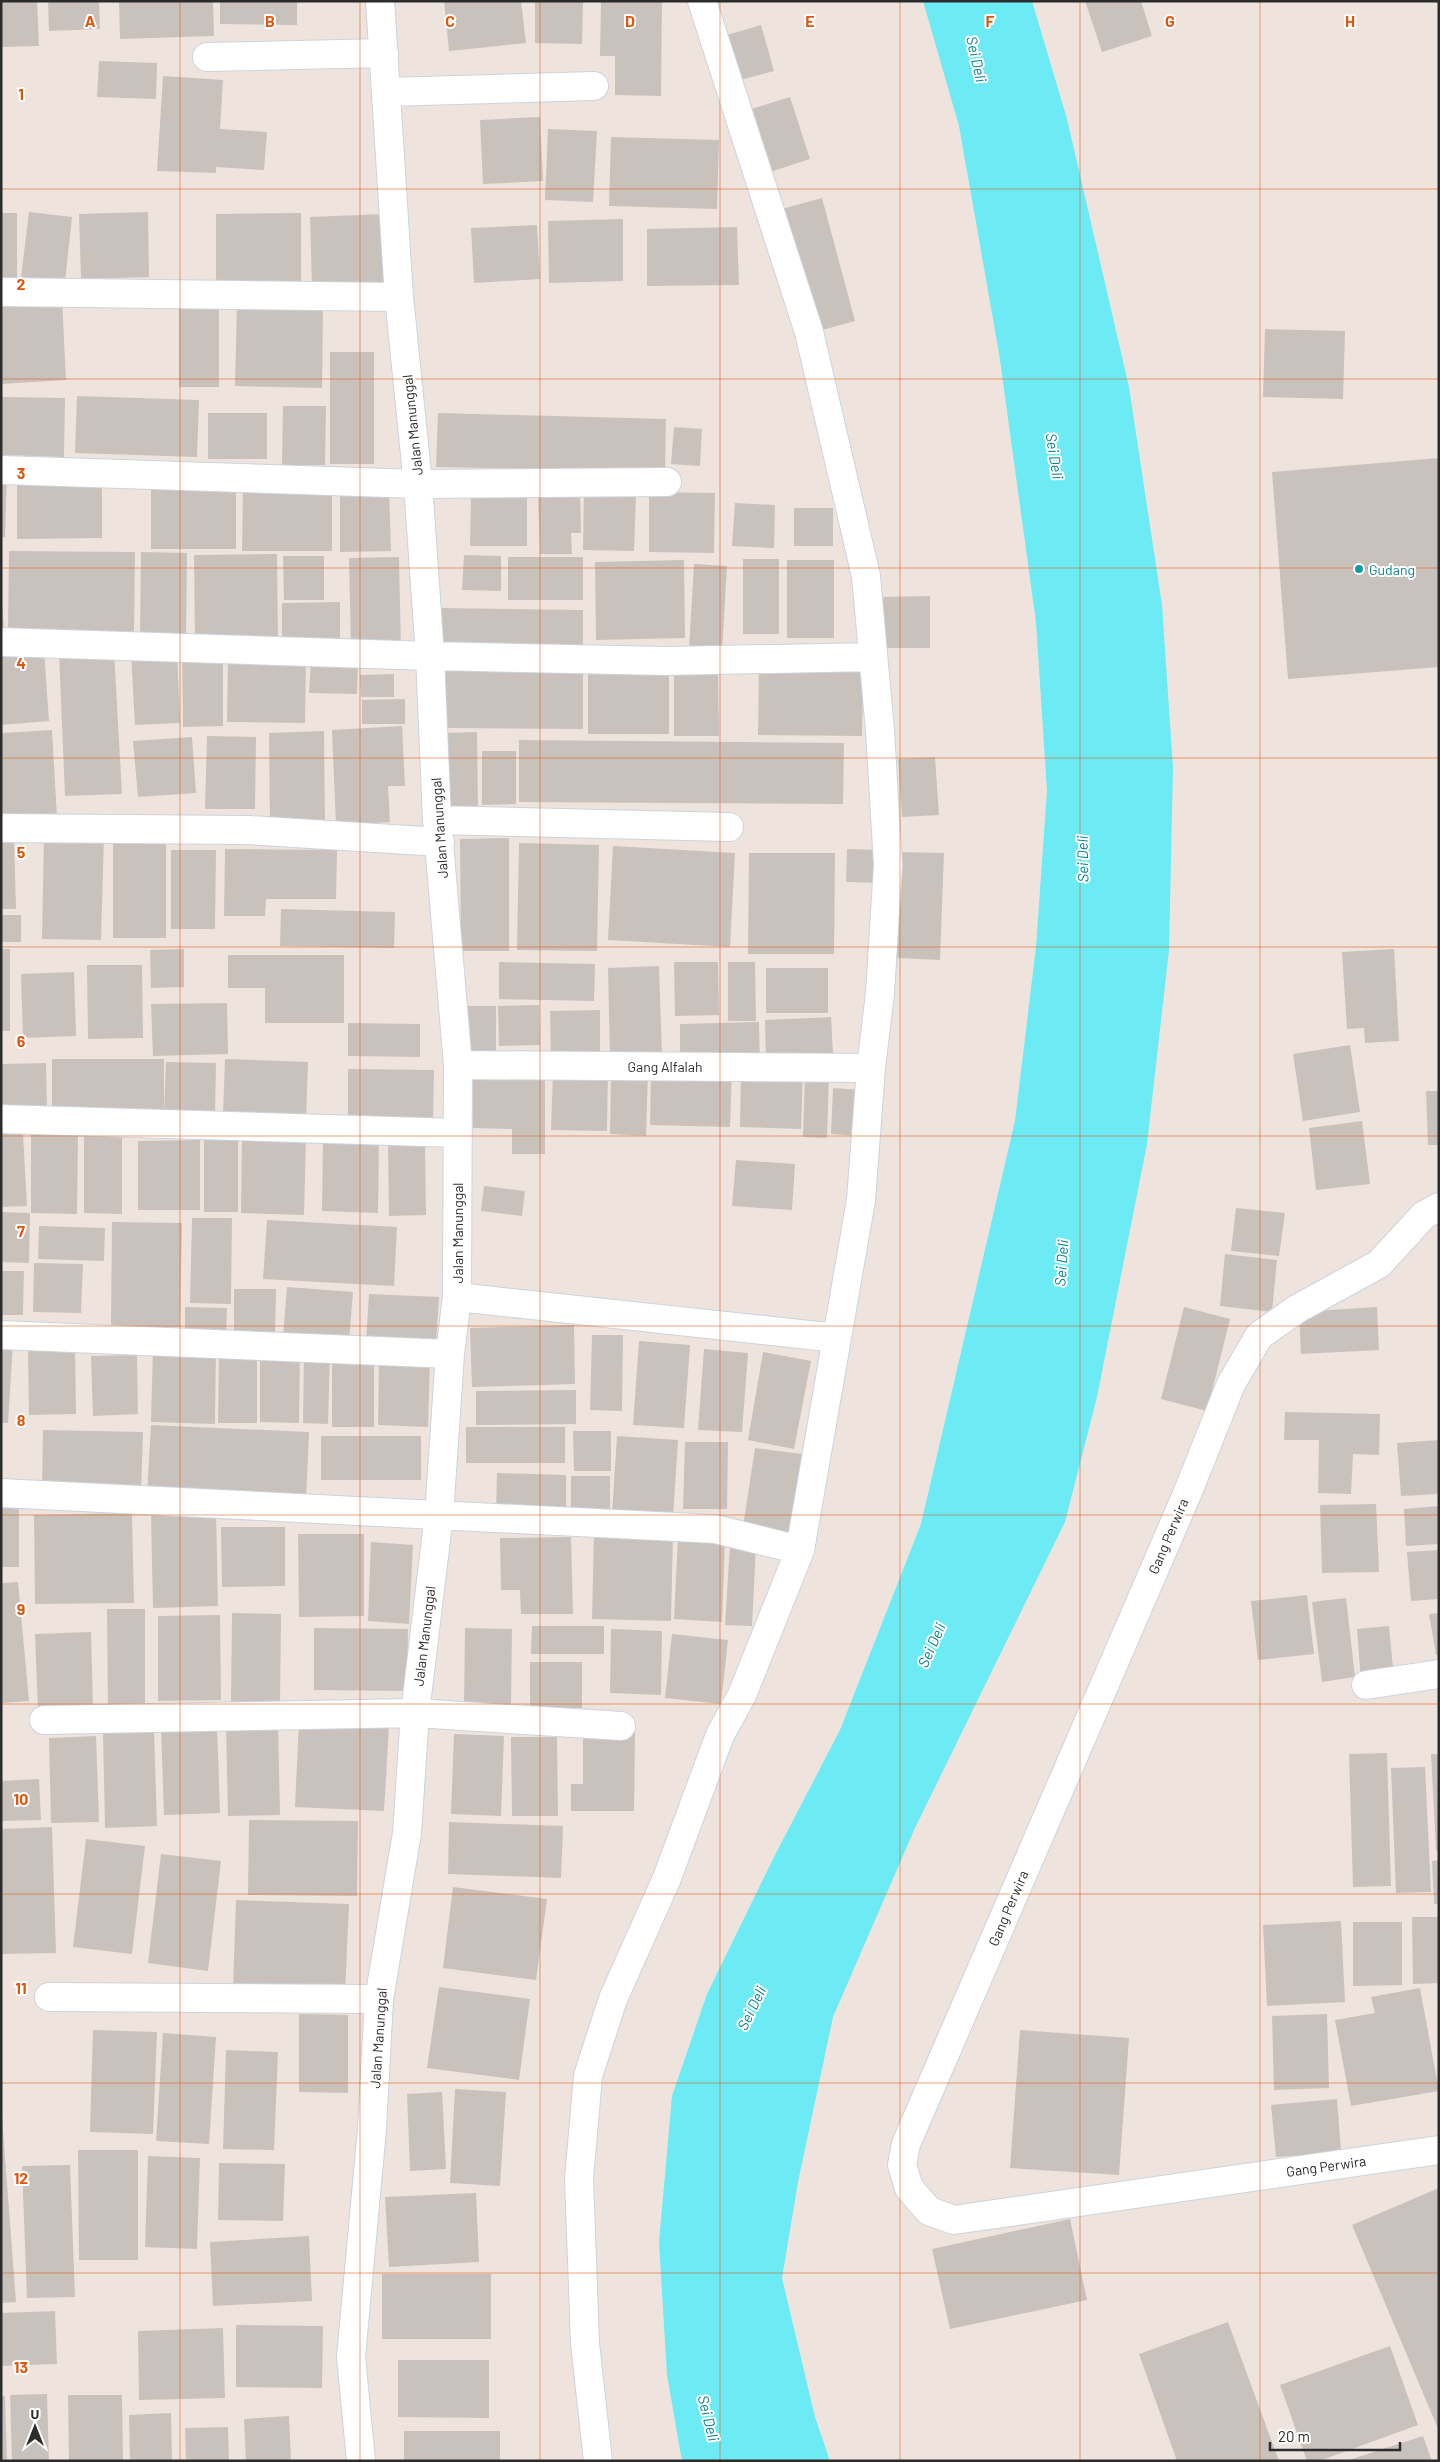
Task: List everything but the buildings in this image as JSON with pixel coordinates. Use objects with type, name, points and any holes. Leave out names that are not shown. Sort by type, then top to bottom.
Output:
[{"type":"street","name":"Jalan Manunggal","points":[[361,2461],[350,2357],[372,2130],[379,1999],[407,1833],[416,1713],[439,1515],[450,1354],[457,1297],[458,1064],[439,831],[430,656],[418,484],[399,297],[380,1]]},
{"type":"street","points":[[598,2461],[585,2343],[579,2179],[588,2076],[613,1999],[667,1878],[720,1735],[742,1695],[800,1550],[861,1200],[871,1068],[880,993],[888,865],[880,731],[866,576],[809,332],[702,1]]},
{"type":"street","points":[[207,57],[384,53]]},
{"type":"street","points":[[387,92],[594,86]]},
{"type":"street","points":[[1,292],[399,297]]},
{"type":"street","points":[[1,470],[418,484],[667,482]]},
{"type":"street","points":[[1,642],[430,656],[666,661],[873,657]]},
{"type":"street","points":[[1,828],[439,831],[729,827]]},
{"type":"street","name":"Gang Alfalah","points":[[458,1064],[871,1068]]},
{"type":"street","points":[[1,1119],[457,1133]]},
{"type":"street","name":"Gang Perwira","points":[[1439,1206],[1424,1215],[1379,1264],[1297,1309],[1259,1336],[1231,1384],[1183,1503],[906,2144],[902,2165],[909,2188],[929,2211],[954,2220],[1439,2150]]},
{"type":"street","points":[[457,1297],[837,1338]]},
{"type":"street","points":[[1,1335],[450,1354]]},
{"type":"street","points":[[1,1493],[715,1529],[800,1550]]},
{"type":"street","points":[[1366,1685],[1439,1674]]},
{"type":"street","points":[[44,1720],[416,1713],[620,1726]]},
{"type":"street","points":[[49,1996],[379,1999]]},
{"type":"water","name":"Sei Deli","points":[[923,1],[1032,1],[1067,119],[1129,387],[1162,605],[1173,768],[1169,950],[1147,1144],[1097,1397],[1065,1522],[915,1828],[833,2017],[798,2182],[782,2278],[815,2417],[830,2461],[682,2461],[667,2375],[659,2242],[672,2096],[707,1994],[774,1857],[840,1730],[921,1524],[1015,1121],[1036,947],[1047,791],[1036,622],[999,353],[959,126]]},
{"type":"place","name":"Gudang","points":[[1359,569]]}]
